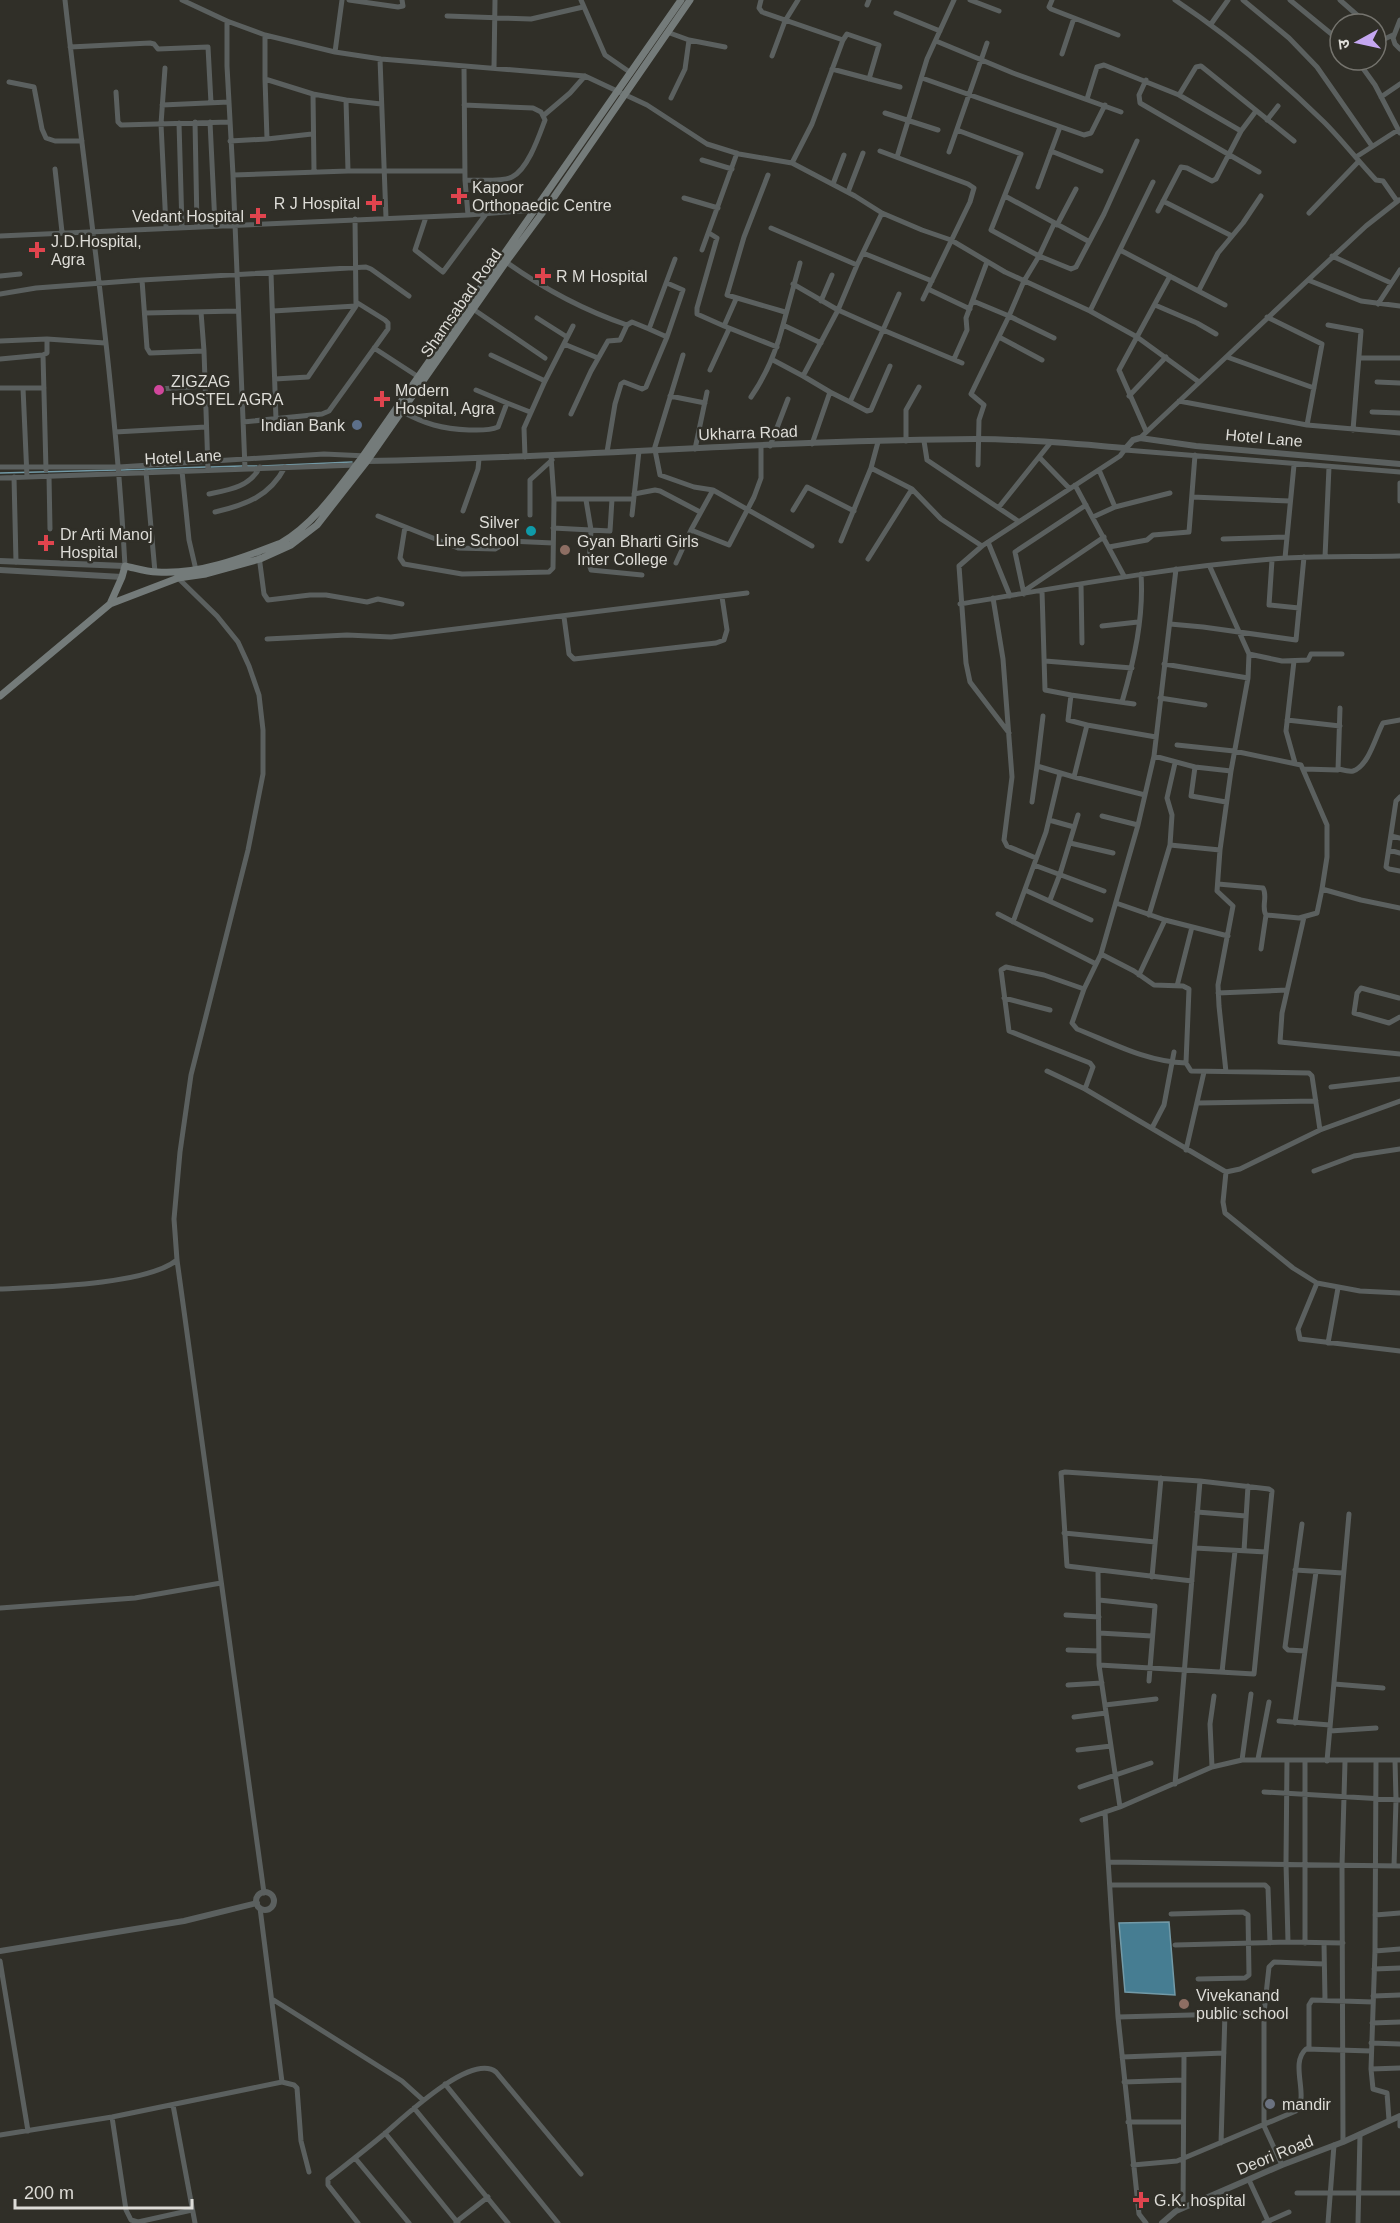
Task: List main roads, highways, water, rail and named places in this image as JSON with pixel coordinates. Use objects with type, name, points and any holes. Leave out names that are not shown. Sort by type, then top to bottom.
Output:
[{"type":"main road","name":"Shamsabad Road","points":[[177,575],[214,572],[291,545],[311,531],[331,509],[506,262],[620,94],[690,0]]},
{"type":"main road","name":"Shamsabad Road","points":[[620,94],[677,1]]},
{"type":"main road","name":"Shamsabad Road","points":[[0,696],[110,604],[177,575],[259,555],[297,531],[330,497],[356,465],[367,457],[417,376],[539,212]]},
{"type":"main road","points":[[110,604],[125,566],[177,575]]},
{"type":"water","points":[[1169,1922],[1175,1995],[1125,1992],[1119,1923]]},
{"type":"waterway","points":[[262,466],[352,462]]},
{"type":"waterway","points":[[211,467],[242,466]]},
{"type":"waterway","points":[[247,466],[257,466]]},
{"type":"waterway","points":[[121,470],[206,467]]},
{"type":"waterway","points":[[0,473],[116,470]]},
{"type":"place","name":"Kapoor Orthopaedic Centre","points":[[459,196]]},
{"type":"place","name":"R J Hospital","points":[[374,203]]},
{"type":"place","name":"Vedant Hospital","points":[[258,216]]},
{"type":"place","name":"J.D.Hospital, Agra","points":[[37,250]]},
{"type":"place","name":"R M Hospital","points":[[543,276]]},
{"type":"place","name":"ZIGZAG HOSTEL AGRA","points":[[159,390]]},
{"type":"place","name":"Modern Hospital, Agra","points":[[382,399]]},
{"type":"place","name":"Indian Bank","points":[[357,425]]},
{"type":"place","name":"Silver Line School","points":[[531,531]]},
{"type":"place","name":"Dr Arti Manoj Hospital","points":[[46,543]]},
{"type":"place","name":"Gyan Bharti Girls Inter College","points":[[565,550]]},
{"type":"place","name":"Vivekanand public school","points":[[1184,2004]]},
{"type":"place","name":"mandir","points":[[1270,2104]]},
{"type":"place","name":"G.K. hospital","points":[[1141,2200]]}]
